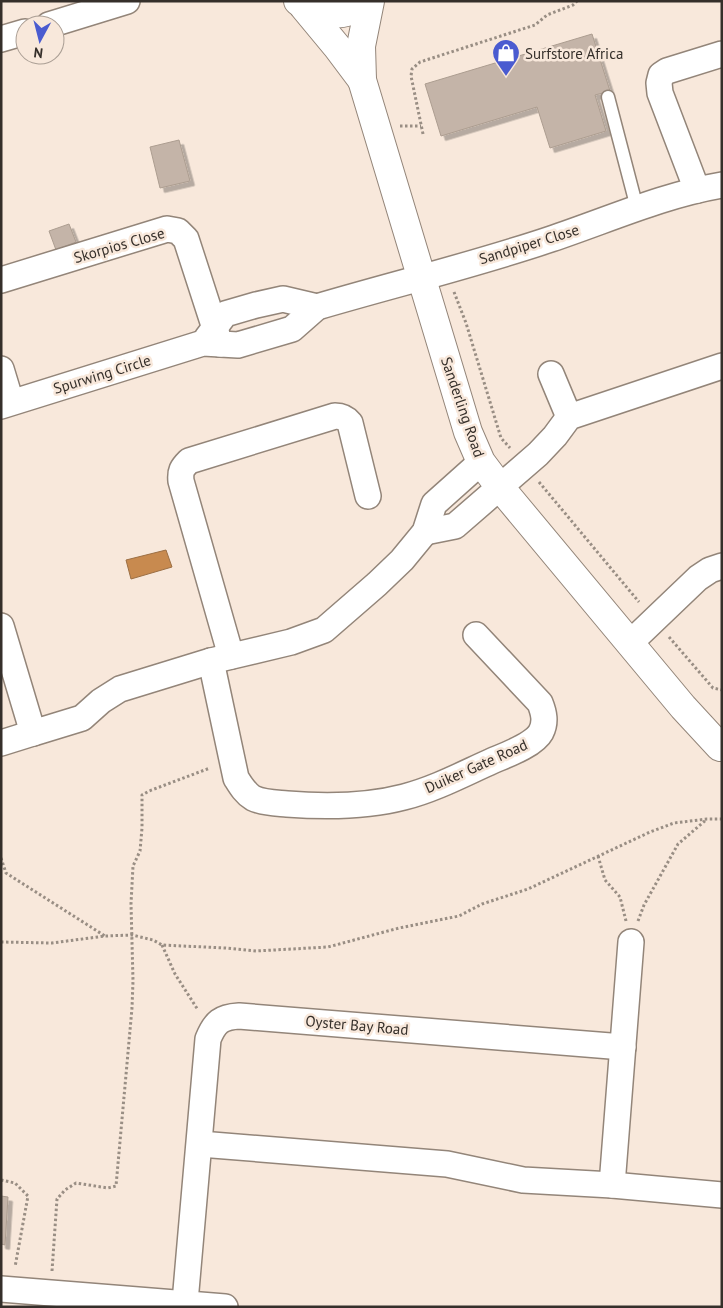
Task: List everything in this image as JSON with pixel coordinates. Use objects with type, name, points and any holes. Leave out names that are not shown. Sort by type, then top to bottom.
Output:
[{"type":"street","points":[[65,20],[127,1]]},
{"type":"street","points":[[301,4],[318,12],[332,14],[346,12],[360,7],[369,1]]},
{"type":"street","name":"Sanderling Road","points":[[369,1],[361,46],[362,80],[468,432],[481,462],[682,706],[721,747]]},
{"type":"street","name":"Sanderling Road","points":[[301,4],[362,80]]},
{"type":"street","points":[[1,39],[15,35]]},
{"type":"street","points":[[697,190],[660,93],[659,83],[661,75],[667,71],[722,54]]},
{"type":"street","name":"Sandpiper Close","points":[[420,277],[550,239],[637,208],[697,190],[722,185]]},
{"type":"street","name":"Skorpios Close","points":[[1,280],[167,229],[178,231],[186,239],[213,338]]},
{"type":"street","name":"Spurwing Circle","points":[[6,404],[213,338],[238,345],[292,329],[317,307],[420,277]]},
{"type":"street","name":"Spurwing Circle","points":[[213,338],[225,314],[283,299],[317,307]]},
{"type":"street","points":[[425,532],[455,526],[544,448],[569,417],[722,366]]},
{"type":"street","points":[[1,369],[6,404]]},
{"type":"street","points":[[551,374],[569,417]]},
{"type":"street","name":"Duiker Gate Road","points":[[368,496],[350,423],[346,418],[340,416],[189,461],[180,472],[221,659],[232,760],[236,778],[243,790],[254,799],[320,806],[350,805],[404,797],[444,784],[521,748],[540,733],[544,724],[544,712],[535,697],[476,636]]},
{"type":"street","points":[[1,743],[82,718],[101,701],[120,689],[221,659],[291,642],[324,630],[396,566],[425,532],[434,504],[481,462]]},
{"type":"street","points":[[630,643],[698,578],[710,570],[722,566]]},
{"type":"street","points":[[1,626],[33,733]]},
{"type":"street","points":[[612,1185],[631,942]]},
{"type":"street","name":"Oyster Bay Road","points":[[212,1028],[219,1021],[229,1016],[239,1016],[623,1046]]},
{"type":"street","points":[[186,1302],[208,1039],[212,1028]]},
{"type":"street","points":[[200,1144],[447,1164],[523,1180],[612,1185],[722,1195]]},
{"type":"street","points":[[6,1289],[133,1303],[186,1302],[225,1307]]},
{"type":"lane","points":[[608,97],[637,208]]},
{"type":"path","points":[[423,134],[411,76],[412,69],[420,62],[535,25],[547,15],[574,5],[577,1]]},
{"type":"path","points":[[392,125],[422,126]]},
{"type":"path","points":[[453,287],[501,438],[513,451]]},
{"type":"path","points":[[534,476],[645,609]]},
{"type":"path","points":[[666,633],[713,688],[722,690]]},
{"type":"path","points":[[50,1293],[57,1199],[65,1190],[76,1183],[108,1188],[116,1186],[132,1008],[133,866],[140,851],[142,795],[232,760]]},
{"type":"path","points":[[631,942],[644,905],[678,844],[708,819]]},
{"type":"path","points":[[1,942],[52,943],[105,936],[132,935],[153,940],[162,945],[256,951],[328,947],[399,928],[459,916],[482,904],[528,888],[650,832],[674,823],[708,819],[722,820]]},
{"type":"path","points":[[598,856],[605,880],[620,897],[631,942]]},
{"type":"path","points":[[1,858],[6,873],[105,936]]},
{"type":"path","points":[[162,945],[175,974],[197,1009],[212,1028]]},
{"type":"path","points":[[1,1180],[14,1183],[28,1196],[6,1289]]},
{"type":"shaded area","points":[[166,550],[172,567],[131,579],[126,560]]},
{"type":"building","points":[[592,34],[610,91],[595,95],[606,131],[550,148],[537,107],[441,136],[425,84]]},
{"type":"building","points":[[179,140],[190,181],[160,188],[150,147]]},
{"type":"building","points":[[69,224],[76,242],[56,250],[49,231]]},
{"type":"building","points":[[1,1196],[8,1197],[5,1245],[1,1244]]},
{"type":"place","name":"Surfstore Africa","points":[[506,77]]}]
